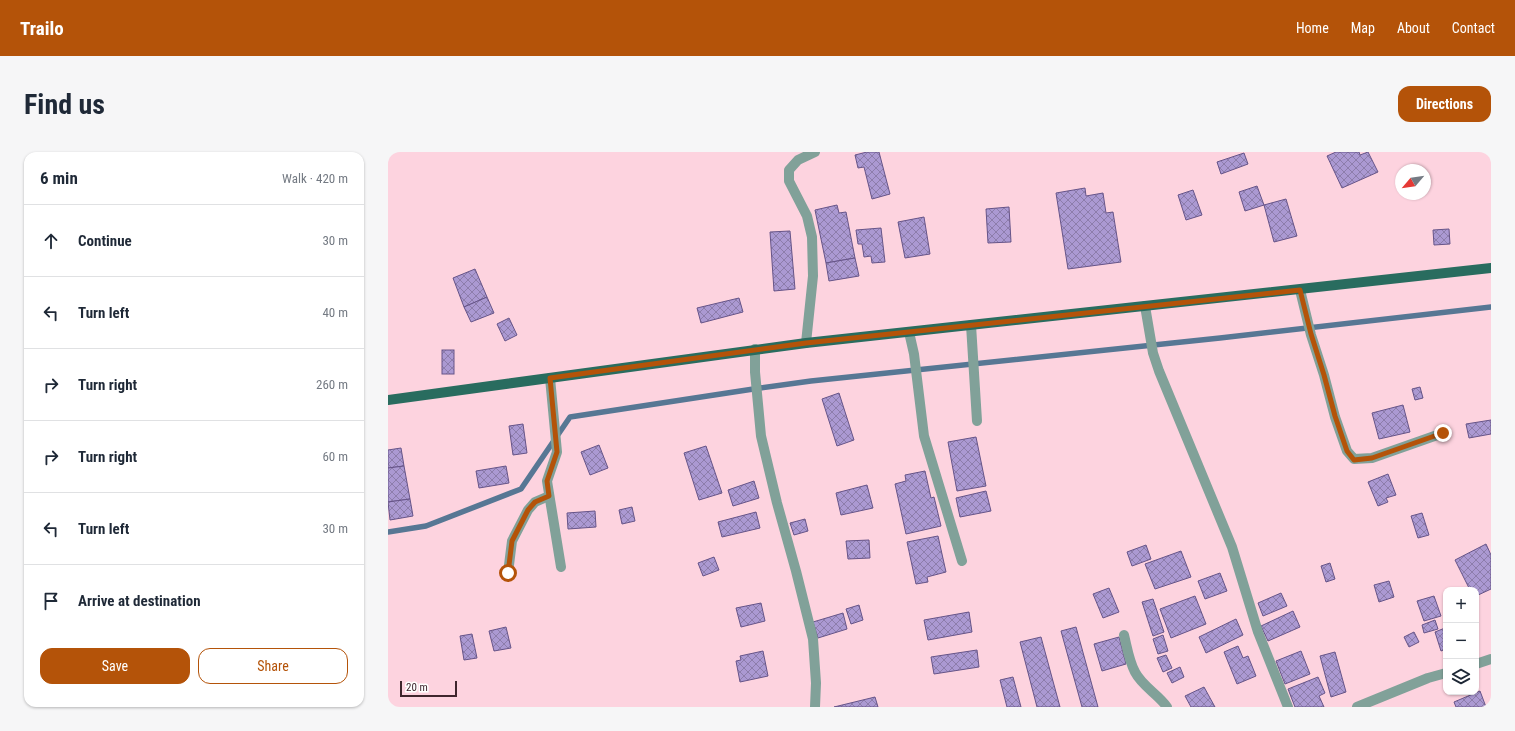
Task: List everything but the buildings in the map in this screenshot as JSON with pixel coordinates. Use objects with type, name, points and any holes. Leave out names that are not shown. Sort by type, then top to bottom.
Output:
[{"type":"main road","points":[[388,400],[755,349],[1491,268]]},
{"type":"street","points":[[806,343],[813,276],[812,237],[807,216],[789,181],[789,170],[798,160],[815,152]]},
{"type":"street","points":[[1300,290],[1335,416],[1347,451],[1354,460],[1372,458],[1443,433]]},
{"type":"street","points":[[1144,306],[1153,353],[1232,547],[1258,632],[1288,707]]},
{"type":"street","points":[[971,325],[977,421]]},
{"type":"street","points":[[909,332],[914,354],[924,436],[962,560]]},
{"type":"street","points":[[755,349],[755,372],[761,436],[813,639],[816,683],[815,707]]},
{"type":"street","points":[[550,378],[557,441],[556,457],[547,481],[561,567]]},
{"type":"street","points":[[508,573],[512,541],[528,510],[535,502],[549,496]]},
{"type":"street","points":[[1124,636],[1135,672],[1140,680],[1162,700],[1167,707]]},
{"type":"street","points":[[1479,663],[1491,659]]},
{"type":"street","points":[[1357,707],[1428,678],[1443,674]]},
{"type":"waterway","points":[[388,532],[426,526],[521,489],[570,417],[811,381],[1220,338],[1491,307]]},
{"type":"route","points":[[508,573],[512,541],[528,510],[535,502],[549,496],[547,481],[557,452],[556,428],[550,378],[806,343],[1300,290],[1335,416],[1347,451],[1354,460],[1372,458],[1443,433]]}]
